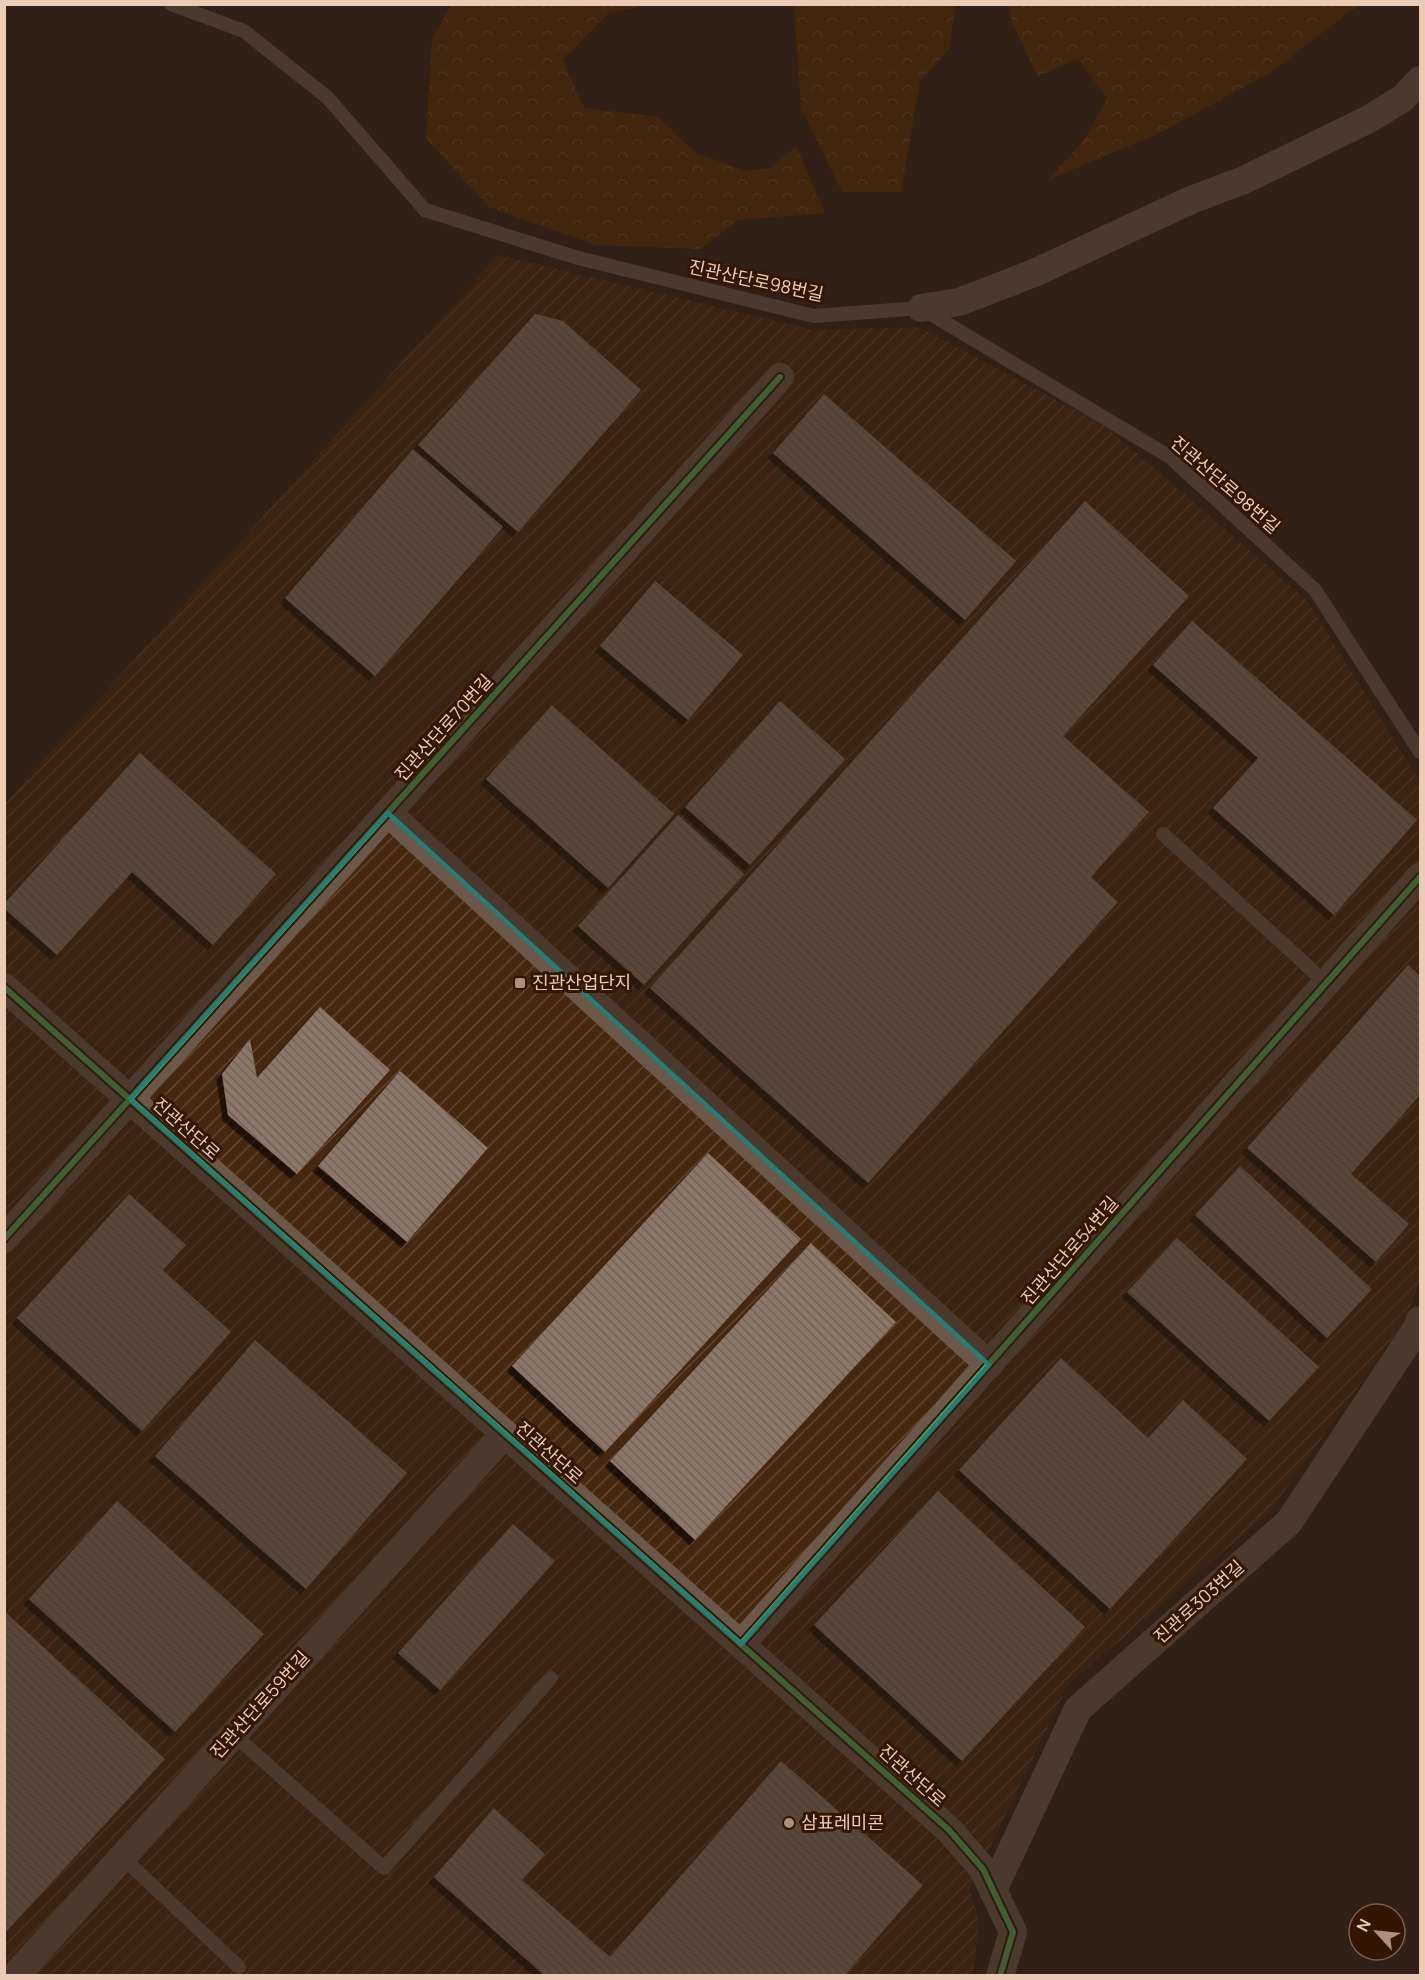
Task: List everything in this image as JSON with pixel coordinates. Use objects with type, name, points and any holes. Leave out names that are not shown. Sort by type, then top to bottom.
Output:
[{"type":"street","points":[[921,308],[959,302],[1034,273],[1191,200],[1244,180],[1369,119],[1403,98],[1420,80]]},
{"type":"street","name":"진관산단로70번길","points":[[130,1099],[780,377]]},
{"type":"street","points":[[388,813],[989,1365]]},
{"type":"street","name":"진관산단로54번길","points":[[741,1644],[1420,877]]},
{"type":"street","name":"진관산단로","points":[[4,987],[949,1830],[983,1869],[1013,1932],[1000,1976]]},
{"type":"street","points":[[4,1239],[130,1099]]},
{"type":"street","name":"진관로303번길","points":[[993,1890],[1078,1709],[1289,1522],[1418,1328],[1420,1320]]},
{"type":"street","name":"진관산단로59번길","points":[[15,1976],[505,1434]]},
{"type":"lane","name":"진관산단로98번길","points":[[171,4],[244,31],[328,98],[425,210],[578,258],[814,316],[921,308],[1170,457],[1315,590],[1420,753]]},
{"type":"lane","points":[[1163,834],[1326,983]]},
{"type":"lane","points":[[233,1734],[384,1869],[550,1678]]},
{"type":"lane","points":[[122,1857],[239,1967]]},
{"type":"highlighted area","points":[[388,813],[989,1365],[741,1644],[130,1099]]},
{"type":"shaded area","points":[[498,255],[814,330],[919,327],[1105,426],[1307,600],[1420,782],[1420,1279],[1406,1319],[1270,1512],[1068,1685],[970,1889],[979,1923],[973,1975],[5,1976],[5,803]]},
{"type":"green space","points":[[1009,4],[1358,5],[1270,73],[1157,134],[1048,180],[1085,139],[1107,98],[1078,59],[1038,76],[1012,23]]},
{"type":"green space","points":[[451,5],[645,5],[608,14],[563,60],[584,108],[658,117],[696,153],[745,171],[772,168],[796,146],[825,213],[738,220],[700,249],[596,245],[489,207],[426,138],[432,39]]},
{"type":"green space","points":[[794,5],[956,5],[948,51],[920,81],[901,192],[842,192],[801,108]]},
{"type":"building","points":[[535,314],[563,321],[641,390],[518,532],[418,445]]},
{"type":"building","points":[[824,394],[1016,561],[965,620],[773,453]]},
{"type":"building","points":[[413,449],[503,527],[375,676],[285,598]]},
{"type":"building","points":[[1085,501],[1189,596],[1063,736],[1149,812],[1091,877],[1118,902],[868,1183],[650,988]]},
{"type":"building","points":[[655,581],[743,655],[688,720],[600,646]]},
{"type":"building","points":[[1192,621],[1417,820],[1334,915],[1213,808],[1258,758],[1153,665]]},
{"type":"building","points":[[780,701],[845,759],[750,865],[685,807]]},
{"type":"building","points":[[552,705],[674,814],[608,888],[486,779]]},
{"type":"building","points":[[140,753],[276,874],[213,945],[132,872],[57,955],[4,908],[4,904]]},
{"type":"building","points":[[678,815],[744,874],[644,985],[578,926]]},
{"type":"building","points":[[1408,965],[1420,976],[1420,1095],[1351,1174],[1409,1224],[1376,1262],[1247,1148]]},
{"type":"building","points":[[320,1007],[390,1070],[297,1174],[228,1115],[222,1074],[250,1039],[257,1078]]},
{"type":"building","points":[[400,1071],[488,1148],[407,1242],[318,1166]]},
{"type":"building","points":[[708,1153],[801,1239],[605,1452],[512,1366]]},
{"type":"building","points":[[1240,1166],[1372,1289],[1327,1338],[1195,1215]]},
{"type":"building","points":[[129,1194],[186,1245],[163,1270],[231,1332],[142,1431],[17,1318]]},
{"type":"building","points":[[1177,1238],[1319,1367],[1269,1421],[1127,1292]]},
{"type":"building","points":[[811,1243],[896,1322],[695,1540],[610,1461]]},
{"type":"building","points":[[255,1340],[407,1473],[306,1589],[155,1456]]},
{"type":"building","points":[[1061,1358],[1148,1438],[1183,1400],[1247,1459],[1110,1609],[959,1470]]},
{"type":"building","points":[[938,1491],[1085,1627],[962,1761],[814,1625]]},
{"type":"building","points":[[117,1501],[264,1634],[175,1732],[29,1599]]},
{"type":"building","points":[[513,1524],[555,1561],[440,1690],[398,1653]]},
{"type":"building","points":[[4,1611],[165,1759],[4,1934]]},
{"type":"building","name":"삼표레미콘","points":[[781,1761],[923,1885],[844,1976],[545,1976],[434,1877],[494,1808],[545,1854],[522,1880],[610,1957]]},
{"type":"cycle path","points":[[4,1239],[780,377]]},
{"type":"cycle path","points":[[741,1644],[1420,877]]},
{"type":"cycle path","points":[[4,987],[949,1830],[983,1869],[1013,1932],[1000,1976]]},
{"type":"place","name":"진관산업단지","points":[[520,983]]},
{"type":"place","name":"삼표레미콘","points":[[789,1823]]}]
